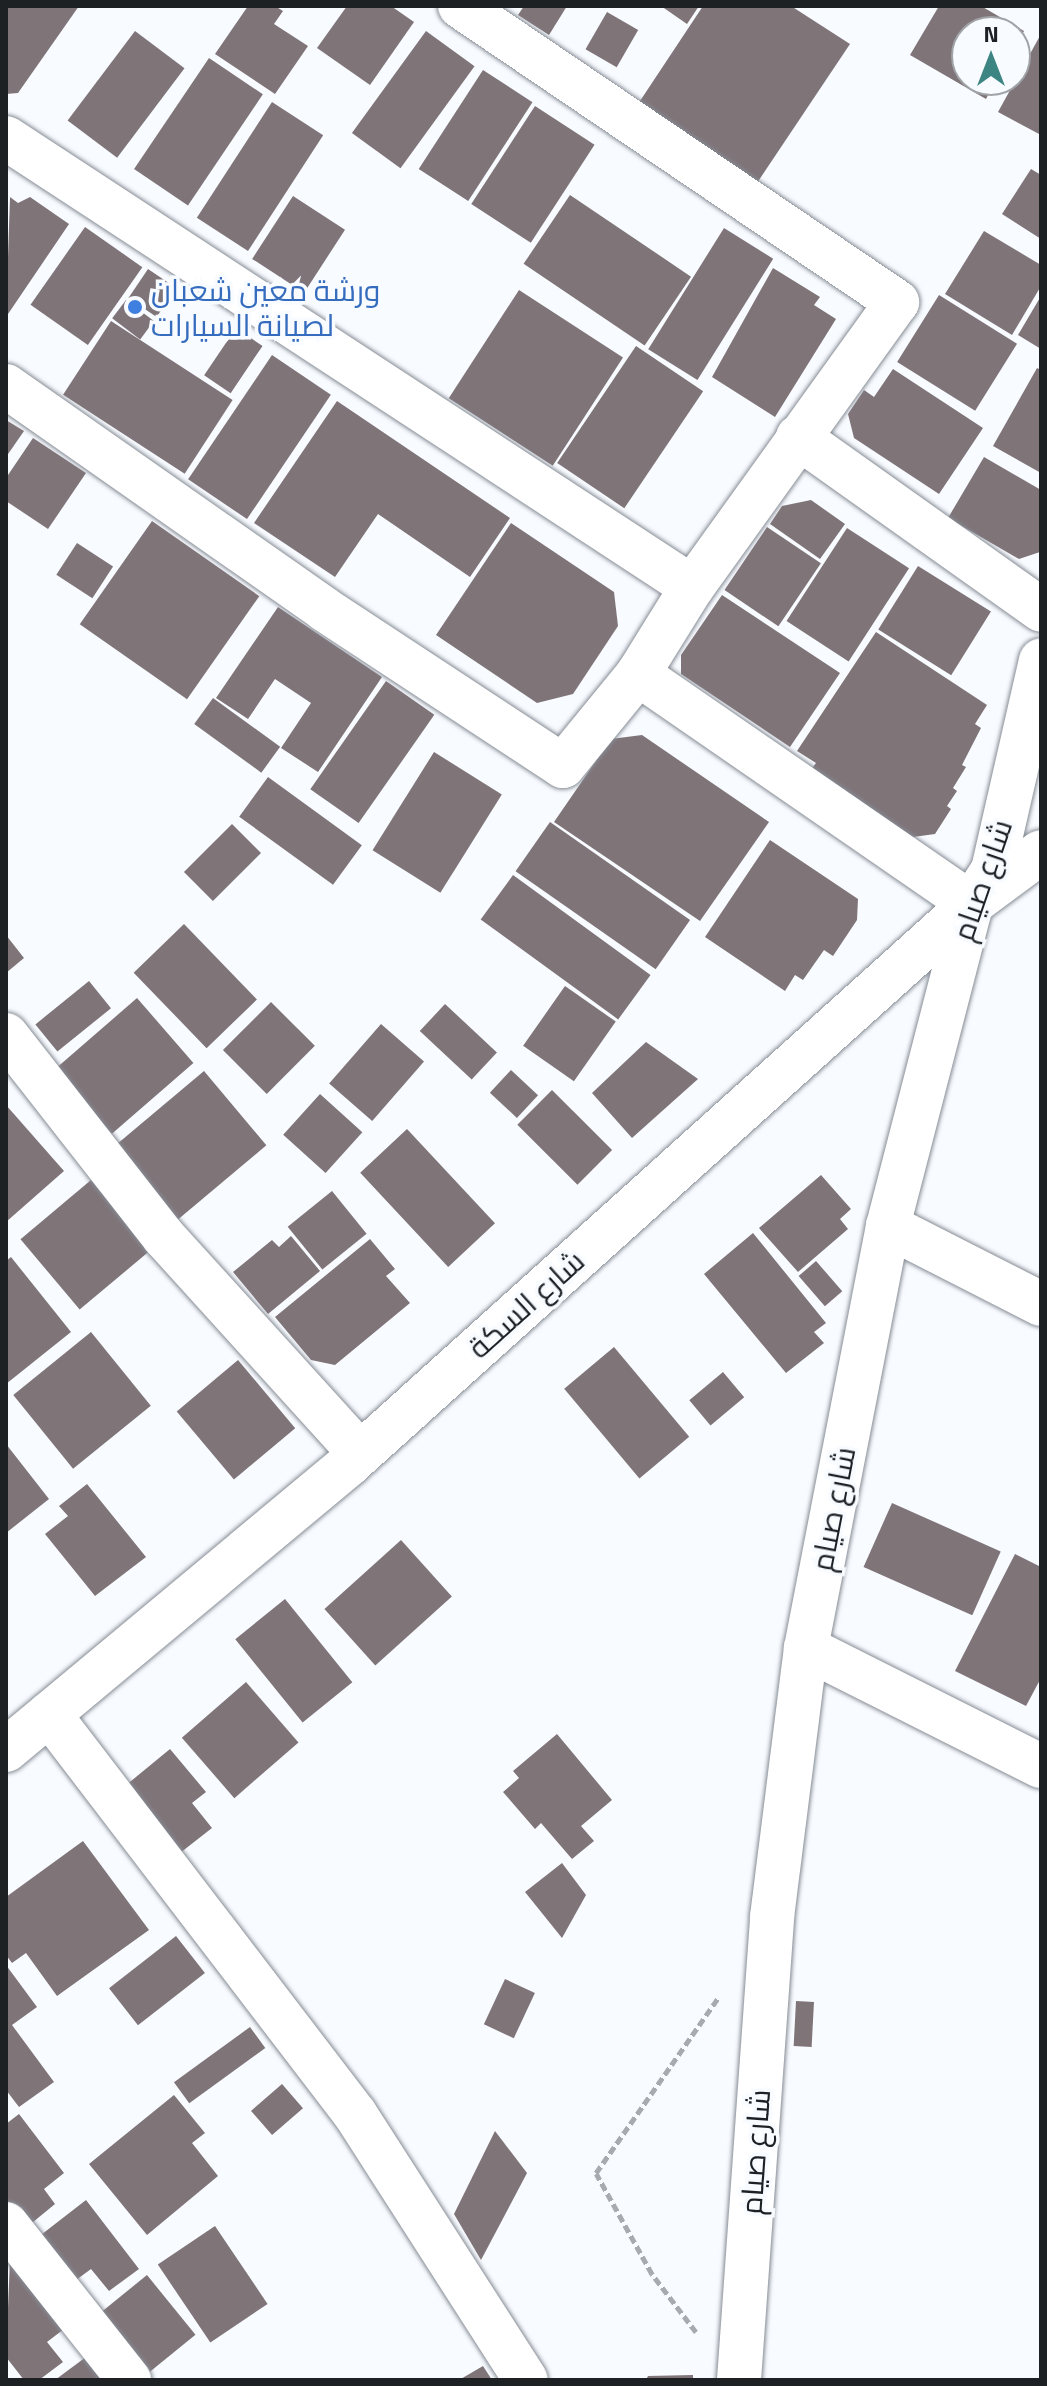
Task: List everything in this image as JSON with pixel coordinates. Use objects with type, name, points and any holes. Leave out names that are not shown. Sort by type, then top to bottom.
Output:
[{"type":"street","points":[[6,386],[324,609],[563,766],[638,674],[692,587],[897,302],[460,6]]},
{"type":"street","points":[[6,138],[692,587]]},
{"type":"street","points":[[798,437],[1041,610]]},
{"type":"street","name":"شارع صيام","points":[[741,2362],[772,1917],[806,1648],[888,1226],[971,904],[993,870],[1041,660]]},
{"type":"street","points":[[638,674],[971,904]]},
{"type":"street","name":"شارع السكة","points":[[6,1750],[360,1453],[971,904],[1041,852]]},
{"type":"street","points":[[6,1035],[164,1237],[360,1453]]},
{"type":"street","points":[[888,1226],[1041,1304]]},
{"type":"street","points":[[806,1648],[1041,1766]]},
{"type":"street","points":[[49,1714],[355,2114],[526,2380]]},
{"type":"street","points":[[6,2224],[129,2380]]},
{"type":"path","points":[[723,1991],[596,2173],[652,2274],[699,2335],[741,2362]]},
{"type":"building","points":[[6,6],[79,6],[18,93],[6,94]]},
{"type":"building","points":[[248,6],[275,6],[283,11],[274,24],[308,46],[275,94],[215,54]]},
{"type":"building","points":[[347,6],[391,6],[414,22],[370,85],[317,48]]},
{"type":"building","points":[[524,6],[567,6],[549,35],[518,15]]},
{"type":"building","points":[[661,6],[699,6],[687,24]]},
{"type":"building","points":[[703,6],[791,6],[850,44],[757,183],[638,104]]},
{"type":"building","points":[[939,6],[981,6],[998,16],[951,16],[951,79],[910,55]]},
{"type":"building","points":[[607,12],[638,30],[617,67],[586,49]]},
{"type":"building","points":[[135,31],[185,68],[117,158],[68,120]]},
{"type":"building","points":[[426,31],[475,66],[400,168],[352,133]]},
{"type":"building","points":[[1041,34],[1041,135],[998,112],[1007,96],[1031,96],[1031,52]]},
{"type":"building","points":[[209,58],[263,94],[188,205],[134,169]]},
{"type":"building","points":[[483,70],[532,102],[468,201],[419,169]]},
{"type":"building","points":[[272,102],[323,135],[248,251],[197,218]]},
{"type":"building","points":[[535,106],[595,145],[531,243],[471,204]]},
{"type":"building","points":[[1031,169],[1041,175],[1041,239],[1002,214]]},
{"type":"building","points":[[570,195],[691,277],[645,345],[524,264]]},
{"type":"building","points":[[293,196],[345,230],[304,293],[252,259]]},
{"type":"building","points":[[10,197],[18,203],[30,197],[69,224],[6,317]]},
{"type":"building","points":[[85,227],[142,267],[88,345],[31,305]]},
{"type":"building","points":[[724,228],[773,259],[697,380],[648,349]]},
{"type":"building","points":[[984,231],[1041,265],[1041,286],[1012,335],[945,294]]},
{"type":"building","points":[[773,268],[820,297],[814,305],[836,319],[775,417],[712,377]]},
{"type":"building","points":[[148,269],[176,288],[157,317],[128,298]]},
{"type":"building","points":[[519,290],[623,358],[553,466],[449,398]]},
{"type":"building","points":[[939,295],[1017,344],[975,411],[897,362]]},
{"type":"building","points":[[1041,296],[1041,349],[1018,335]]},
{"type":"building","points":[[126,300],[154,321],[140,339],[112,318]]},
{"type":"building","points":[[111,321],[233,400],[185,474],[63,395]]},
{"type":"building","points":[[236,328],[263,346],[231,393],[204,375]]},
{"type":"building","points":[[636,346],[703,391],[624,508],[557,463]]},
{"type":"building","points":[[272,355],[331,395],[247,519],[188,479]]},
{"type":"building","points":[[1037,368],[1041,370],[1041,473],[993,446]]},
{"type":"building","points":[[893,369],[983,428],[939,494],[854,438],[848,414],[864,390],[874,397]]},
{"type":"building","points":[[337,401],[510,518],[470,577],[378,514],[335,577],[254,523]]},
{"type":"building","points":[[6,420],[24,431],[6,457]]},
{"type":"building","points":[[33,438],[86,473],[48,529],[6,501],[6,478]]},
{"type":"building","points":[[984,457],[1041,490],[1040,552],[1019,559],[948,518]]},
{"type":"building","points":[[811,500],[845,524],[820,559],[770,524],[782,506]]},
{"type":"building","points":[[152,521],[259,596],[187,699],[80,624]]},
{"type":"building","points":[[511,523],[614,592],[618,626],[573,694],[537,703],[436,635]]},
{"type":"building","points":[[767,527],[821,563],[778,626],[725,590]]},
{"type":"building","points":[[847,528],[909,568],[849,661],[787,621]]},
{"type":"building","points":[[77,543],[113,566],[92,598],[56,575]]},
{"type":"building","points":[[918,566],[991,612],[951,675],[878,630]]},
{"type":"building","points":[[722,595],[840,673],[790,747],[681,674],[681,655]]},
{"type":"building","points":[[278,607],[382,677],[318,772],[281,748],[311,703],[275,679],[248,719],[216,698]]},
{"type":"building","points":[[876,632],[987,705],[975,724],[981,728],[962,765],[966,767],[953,788],[957,791],[947,806],[951,809],[935,834],[913,837],[810,771],[816,763],[797,751]]},
{"type":"building","points":[[386,681],[434,715],[359,823],[310,789]]},
{"type":"building","points":[[213,698],[280,747],[261,773],[194,724]]},
{"type":"building","points":[[642,735],[769,822],[700,921],[554,822],[611,739]]},
{"type":"building","points":[[434,752],[502,794],[440,893],[373,850]]},
{"type":"building","points":[[268,777],[362,845],[333,885],[239,817]]},
{"type":"building","points":[[550,822],[690,920],[656,969],[516,871]]},
{"type":"building","points":[[232,824],[261,853],[213,901],[184,872]]},
{"type":"building","points":[[770,840],[858,899],[857,920],[833,956],[824,950],[803,980],[795,975],[785,991],[705,937]]},
{"type":"building","points":[[513,875],[651,975],[618,1019],[481,919]]},
{"type":"building","points":[[184,924],[257,1000],[207,1048],[134,973]]},
{"type":"building","points":[[6,935],[24,958],[6,973]]},
{"type":"building","points":[[89,981],[111,1008],[57,1052],[35,1024]]},
{"type":"building","points":[[565,986],[616,1022],[574,1081],[523,1046]]},
{"type":"building","points":[[137,998],[193,1063],[112,1134],[55,1069]]},
{"type":"building","points":[[271,1002],[315,1046],[267,1094],[223,1050]]},
{"type":"building","points":[[445,1004],[497,1052],[472,1079],[420,1031]]},
{"type":"building","points":[[381,1024],[424,1061],[372,1121],[329,1084]]},
{"type":"building","points":[[646,1042],[698,1079],[632,1138],[592,1093]]},
{"type":"building","points":[[511,1070],[538,1095],[517,1118],[490,1093]]},
{"type":"building","points":[[204,1071],[266,1145],[178,1219],[116,1145]]},
{"type":"building","points":[[552,1090],[612,1150],[577,1185],[517,1125]]},
{"type":"building","points":[[320,1094],[362,1132],[326,1173],[283,1135]]},
{"type":"building","points":[[6,1105],[64,1171],[6,1222]]},
{"type":"building","points":[[407,1129],[495,1223],[448,1267],[360,1173]]},
{"type":"building","points":[[821,1175],[851,1209],[840,1219],[848,1229],[798,1272],[759,1228]]},
{"type":"building","points":[[91,1180],[150,1250],[80,1310],[21,1239]]},
{"type":"building","points":[[332,1191],[367,1234],[322,1270],[288,1227]]},
{"type":"building","points":[[753,1233],[826,1323],[814,1332],[824,1343],[786,1373],[704,1274]]},
{"type":"building","points":[[291,1236],[320,1271],[268,1314],[233,1272],[272,1240],[279,1247]]},
{"type":"building","points":[[370,1239],[395,1269],[386,1276],[410,1303],[335,1365],[311,1360],[275,1317]]},
{"type":"building","points":[[11,1257],[71,1332],[6,1384],[6,1261]]},
{"type":"building","points":[[816,1261],[842,1291],[825,1306],[799,1276]]},
{"type":"building","points":[[91,1332],[151,1406],[73,1469],[13,1395]]},
{"type":"building","points":[[614,1347],[689,1437],[639,1478],[564,1389]]},
{"type":"building","points":[[238,1360],[295,1428],[234,1480],[177,1411]]},
{"type":"building","points":[[723,1372],[744,1397],[711,1426],[689,1400]]},
{"type":"building","points":[[6,1444],[49,1499],[6,1533]]},
{"type":"building","points":[[87,1484],[146,1557],[95,1596],[45,1534],[68,1516],[59,1506]]},
{"type":"building","points":[[892,1503],[1001,1551],[972,1615],[864,1567]]},
{"type":"building","points":[[401,1540],[452,1596],[375,1665],[324,1609]]},
{"type":"building","points":[[1015,1554],[1041,1567],[1041,1678],[1026,1706],[955,1671]]},
{"type":"building","points":[[285,1599],[352,1682],[303,1722],[235,1639]]},
{"type":"building","points":[[246,1682],[298,1742],[234,1798],[182,1738]]},
{"type":"building","points":[[557,1734],[612,1800],[581,1826],[594,1841],[572,1859],[541,1823],[535,1829],[503,1792],[519,1778],[513,1771]]},
{"type":"building","points":[[170,1749],[206,1792],[192,1803],[212,1828],[180,1853],[125,1786]]},
{"type":"building","points":[[83,1841],[149,1930],[57,1996],[26,1953],[12,1963],[6,1955],[6,1897]]},
{"type":"building","points":[[562,1863],[586,1895],[562,1938],[525,1892]]},
{"type":"building","points":[[176,1936],[205,1973],[138,2025],[109,1988]]},
{"type":"building","points":[[6,1965],[37,2007],[12,2025],[54,2082],[19,2107],[6,2090]]},
{"type":"building","points":[[505,1979],[535,1993],[514,2038],[484,2024]]},
{"type":"building","points":[[796,2001],[814,2002],[812,2047],[794,2046]]},
{"type":"building","points":[[250,2027],[265,2048],[189,2103],[174,2082]]},
{"type":"building","points":[[282,2084],[303,2108],[272,2135],[251,2111]]},
{"type":"building","points":[[174,2095],[205,2133],[192,2143],[218,2176],[147,2235],[89,2164]]},
{"type":"building","points":[[19,2114],[64,2173],[44,2189],[55,2204],[27,2227],[6,2200],[6,2124]]},
{"type":"building","points":[[495,2131],[527,2173],[481,2260],[454,2214]]},
{"type":"building","points":[[86,2200],[139,2269],[109,2291],[91,2269],[72,2283],[37,2238]]},
{"type":"building","points":[[215,2226],[268,2304],[210,2343],[158,2265]]},
{"type":"building","points":[[10,2259],[64,2329],[47,2342],[63,2362],[39,2380],[24,2380],[6,2357]]},
{"type":"building","points":[[147,2275],[195,2335],[148,2373],[100,2313]]},
{"type":"building","points":[[90,2354],[110,2380],[55,2380]]},
{"type":"building","points":[[483,2366],[492,2380],[459,2380]]},
{"type":"building","points":[[693,2375],[693,2380],[646,2380],[648,2376]]},
{"type":"place","name":"ورشة معين شعبان لصيانة السيارات","points":[[135,307]]}]
